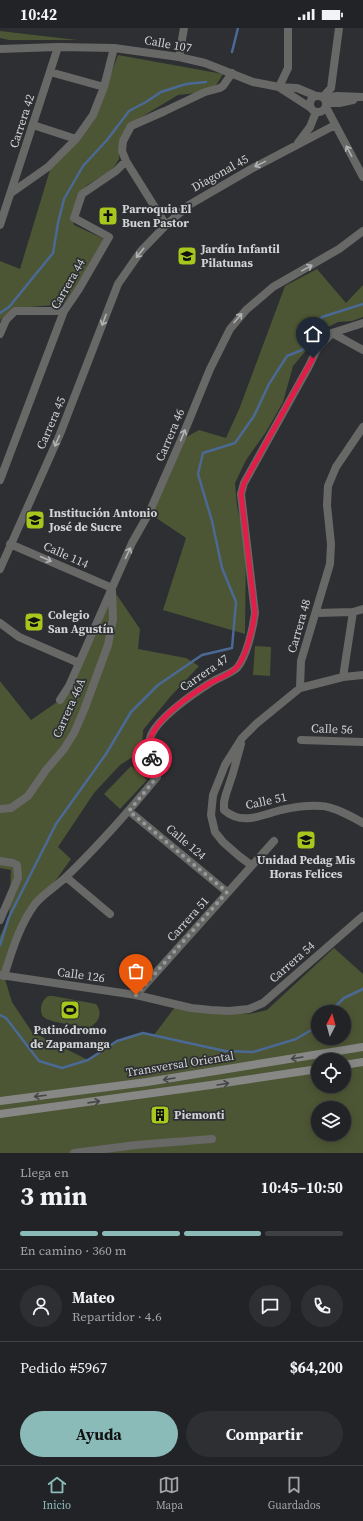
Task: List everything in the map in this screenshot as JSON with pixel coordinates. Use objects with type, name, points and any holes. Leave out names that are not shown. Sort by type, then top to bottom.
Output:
[{"type":"main road","name":"Transversal Oriental","points":[[0,1101],[147,1082],[363,1047]]},
{"type":"main road","points":[[351,1064],[363,1062]]},
{"type":"main road","name":"Transversal Oriental","points":[[0,1114],[211,1086],[311,1070]]},
{"type":"street","points":[[179,57],[184,28]]},
{"type":"street","points":[[279,87],[288,68],[288,28]]},
{"type":"street","points":[[313,110],[323,111],[323,100],[331,88],[339,28]]},
{"type":"street","name":"Calle 107","points":[[0,49],[58,47],[114,48],[179,57],[205,63],[232,72],[253,82],[279,87],[297,88],[323,100],[339,103],[363,97]]},
{"type":"street","name":"Carrera 42","points":[[0,226],[58,47]]},
{"type":"street","points":[[11,193],[48,167],[76,139],[93,115],[104,87],[114,48]]},
{"type":"street","points":[[50,72],[104,87]]},
{"type":"street","points":[[166,225],[126,161],[122,151],[123,141],[131,126],[165,112],[205,92],[220,88],[232,72]]},
{"type":"street","name":"Calle 107","points":[[279,87],[313,110]]},
{"type":"street","points":[[323,100],[363,177]]},
{"type":"street","name":"Diagonal 45","points":[[294,146],[310,127],[313,110],[310,101],[323,100]]},
{"type":"street","points":[[33,125],[76,139]]},
{"type":"street","name":"Diagonal 45","points":[[118,284],[141,251],[189,204],[251,169],[335,125]]},
{"type":"street","name":"Carrera 44","points":[[0,480],[64,311],[79,289],[109,237],[74,218],[82,194],[116,171],[126,161]]},
{"type":"street","name":"Carrera 46","points":[[60,700],[69,686],[80,663],[132,544],[149,513],[182,440],[210,369],[230,329],[246,310],[273,287],[339,249],[363,231]]},
{"type":"street","name":"Carrera 45","points":[[0,569],[60,434],[118,284]]},
{"type":"street","points":[[0,334],[6,320],[15,311],[64,311]]},
{"type":"street","name":"Carrera 47","points":[[2,976],[20,928],[36,903],[66,877],[129,811],[157,777],[150,746],[150,738],[156,728],[185,699],[237,668],[243,657],[252,630],[255,613],[241,494],[244,483],[317,349],[332,333],[363,323]]},
{"type":"street","points":[[332,333],[363,350]]},
{"type":"street","name":"Carrera 48","points":[[300,688],[301,660],[330,564],[331,544],[327,506],[328,486],[336,467],[363,427]]},
{"type":"street","name":"Calle 114","points":[[10,544],[112,588]]},
{"type":"street","name":"Carrera 46A","points":[[0,809],[11,808],[28,796],[46,770],[64,749],[74,733],[108,645],[114,619],[112,588]]},
{"type":"street","points":[[316,613],[353,612],[363,609]]},
{"type":"street","points":[[343,677],[353,612]]},
{"type":"street","points":[[0,623],[19,637],[80,663]]},
{"type":"street","points":[[251,864],[223,842],[215,832],[211,815],[213,795],[218,779],[225,765],[242,738],[256,724],[300,688],[343,677],[363,675]]},
{"type":"street","name":"Calle 51","points":[[242,738],[224,802],[224,810],[230,815],[248,819],[298,807],[322,806],[333,807],[363,823]]},
{"type":"street","name":"Calle 56","points":[[301,740],[363,742]]},
{"type":"street","name":"Calle 124","points":[[129,811],[227,892]]},
{"type":"street","name":"Carrera 51","points":[[136,995],[251,864],[274,841]]},
{"type":"street","points":[[0,861],[13,863],[17,865],[18,870],[18,878],[0,920]]},
{"type":"street","points":[[66,877],[110,914]]},
{"type":"street","name":"Carrera 54","points":[[229,1012],[249,1009],[263,1003],[363,916]]},
{"type":"street","name":"Calle 126","points":[[2,976],[136,995],[191,1008],[229,1012]]},
{"type":"street","points":[[74,1153],[136,1145],[212,1139]]},
{"type":"green space","points":[[0,31],[77,40],[9,40],[0,38]]},
{"type":"green space","points":[[118,55],[223,74],[215,87],[197,93],[178,95],[133,122],[120,140],[119,159],[112,170],[87,185],[80,192],[71,215],[74,225],[104,239],[76,287],[64,303],[15,308],[1,319],[0,322],[0,261],[20,269],[50,170],[95,118]]},
{"type":"green space","points":[[317,269],[346,303],[363,285],[363,317],[352,321],[338,322],[324,329],[293,366],[283,402],[266,432],[246,460],[235,483],[237,506],[246,544],[245,634],[163,610],[186,538],[149,513],[181,440],[199,430],[226,438],[240,407],[285,286]]},
{"type":"green space","points":[[112,588],[140,629],[138,649],[186,658],[199,666],[170,697],[143,730],[142,751],[120,765],[94,793],[58,847],[71,859],[46,894],[36,903],[4,976],[12,1002],[32,1032],[88,1060],[111,1045],[127,1037],[145,1034],[154,1035],[175,1007],[249,1014],[267,1010],[334,948],[363,974],[363,1153],[0,1153],[0,936],[9,917],[11,870],[0,868],[0,681],[31,720],[60,700]]},
{"type":"green space","points":[[255,646],[271,647],[270,676],[253,675]]},
{"type":"green space","points":[[131,766],[147,780],[120,809],[104,794]]},
{"type":"green space","name":"Patinódromo de Zapamanga","points":[[48,996],[96,1004],[100,1014],[98,1020],[90,1027],[49,1020],[43,1016],[41,1009],[44,999]]},
{"type":"waterway","points":[[232,52],[238,28]]},
{"type":"waterway","points":[[0,313],[9,307],[53,253],[64,199],[83,166],[107,140],[129,111],[161,92],[186,84],[206,82]]},
{"type":"waterway","points":[[0,945],[9,917],[56,824],[106,754],[131,712],[158,685],[202,655],[232,648],[236,602],[222,568],[212,521],[198,474],[203,453],[235,443],[254,416],[269,384],[287,356],[302,350],[322,317],[363,304]]},
{"type":"waterway","points":[[337,1005],[344,998],[363,989]]},
{"type":"waterway","points":[[0,1015],[6,1018],[39,1061],[62,1068],[88,1060],[117,1041],[143,1033],[225,1051],[253,1052],[296,1039],[311,1030]]},
{"type":"way so far","points":[[136,995],[227,892],[129,811],[157,777],[152,758]]},
{"type":"place","name":"Parroquia El Buen Pastor","points":[[108,216]]},
{"type":"place","name":"Jardín Infantil Pilatunas","points":[[187,256]]},
{"type":"place","name":"Institución Antonio José de Sucre","points":[[35,520]]},
{"type":"place","name":"Colegio San Agustín","points":[[34,622]]},
{"type":"place","name":"Unidad Pedag Mis Horas Felices","points":[[306,840]]},
{"type":"place","name":"Patinódromo de Zapamanga","points":[[70,1010]]},
{"type":"place","name":"Piemonti","points":[[160,1115]]},
{"type":"route","points":[[152,758],[150,738],[156,728],[185,699],[237,668],[243,657],[252,630],[255,613],[241,494],[244,483],[313,358]]}]
